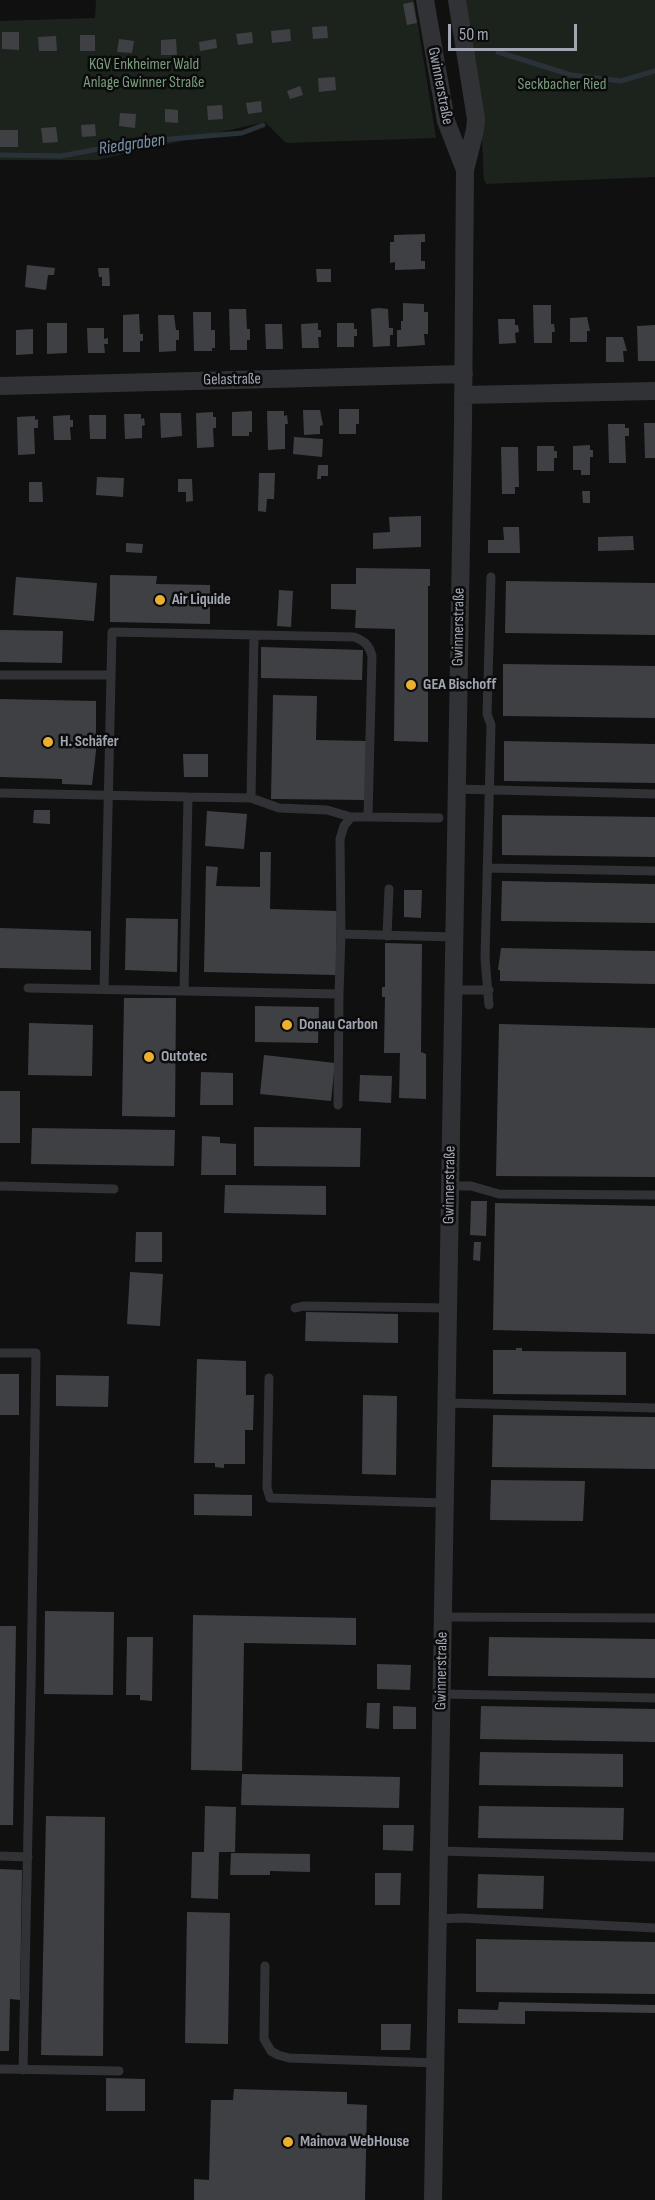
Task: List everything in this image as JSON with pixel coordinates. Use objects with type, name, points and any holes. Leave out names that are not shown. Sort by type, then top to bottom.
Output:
[{"type":"street","name":"Gwinnerstraße","points":[[424,0],[446,121],[465,170]]},
{"type":"street","name":"Gwinnerstraße","points":[[433,2200],[464,374],[465,170],[476,119],[458,0]]},
{"type":"street","name":"Gelastraße","points":[[0,386],[464,374]]},
{"type":"street","points":[[463,395],[655,391]]},
{"type":"lane","points":[[489,1005],[485,957],[490,725],[487,714],[491,577]]},
{"type":"lane","points":[[104,989],[112,632],[354,637],[365,641],[370,647],[372,656],[368,817]]},
{"type":"lane","points":[[251,798],[254,635]]},
{"type":"lane","points":[[0,675],[111,675]]},
{"type":"lane","points":[[456,789],[655,794]]},
{"type":"lane","points":[[0,793],[251,798],[279,808],[327,810],[351,817],[439,818]]},
{"type":"lane","points":[[184,991],[188,797]]},
{"type":"lane","points":[[338,1105],[340,839],[344,826],[351,817]]},
{"type":"lane","points":[[487,868],[655,871]]},
{"type":"lane","points":[[387,936],[389,889]]},
{"type":"lane","points":[[341,934],[454,937]]},
{"type":"lane","points":[[28,988],[339,994]]},
{"type":"lane","points":[[453,990],[489,990]]},
{"type":"lane","points":[[0,1186],[114,1189]]},
{"type":"lane","points":[[450,1186],[471,1186],[499,1194],[655,1195]]},
{"type":"lane","points":[[295,1308],[303,1306],[447,1308]]},
{"type":"lane","points":[[0,1353],[36,1353],[23,2070]]},
{"type":"lane","points":[[269,1378],[267,1488],[270,1498],[445,1503]]},
{"type":"lane","points":[[446,1403],[655,1408]]},
{"type":"lane","points":[[443,1617],[655,1618]]},
{"type":"lane","points":[[442,1694],[655,1698]]},
{"type":"lane","points":[[439,1851],[655,1857]]},
{"type":"lane","points":[[0,1856],[28,1857]]},
{"type":"lane","points":[[438,1919],[461,1918],[655,1929]]},
{"type":"lane","points":[[265,1966],[264,2039],[271,2051],[278,2055],[289,2058],[437,2063]]},
{"type":"lane","points":[[0,2069],[119,2071]]},
{"type":"green space","name":"KGV Enkheimer Wald Anlage Gwinner Straße","points":[[96,0],[414,0],[436,138],[286,143],[265,122],[97,160],[0,160],[0,21],[95,18]]},
{"type":"green space","name":"Seckbacher Ried","points":[[462,0],[655,0],[655,177],[486,184],[481,119]]},
{"type":"building","points":[[413,2],[417,23],[407,25],[403,4]]},
{"type":"building","points":[[327,26],[328,38],[313,39],[312,27]]},
{"type":"building","points":[[290,29],[291,41],[272,43],[271,31]]},
{"type":"building","points":[[2,32],[19,32],[19,50],[2,49]]},
{"type":"building","points":[[252,32],[253,43],[238,45],[236,34]]},
{"type":"building","points":[[80,35],[95,35],[95,51],[80,51]]},
{"type":"building","points":[[56,36],[57,51],[39,51],[38,37]]},
{"type":"building","points":[[119,39],[134,41],[132,53],[117,52]]},
{"type":"building","points":[[176,39],[177,55],[161,55],[161,40]]},
{"type":"building","points":[[216,39],[217,48],[200,51],[199,42]]},
{"type":"building","points":[[335,77],[336,90],[319,92],[318,78]]},
{"type":"building","points":[[300,86],[303,95],[290,99],[287,91]]},
{"type":"building","points":[[261,101],[262,112],[248,114],[246,103]]},
{"type":"building","points":[[222,105],[223,119],[208,120],[207,106]]},
{"type":"building","points":[[165,109],[178,110],[178,123],[165,122]]},
{"type":"building","points":[[120,113],[136,114],[135,128],[119,126]]},
{"type":"building","points":[[95,124],[96,136],[82,137],[81,125]]},
{"type":"building","points":[[56,127],[58,142],[43,143],[41,128]]},
{"type":"building","points":[[0,130],[18,130],[18,147],[0,147]]},
{"type":"building","points":[[425,234],[425,242],[421,242],[421,261],[425,261],[425,269],[395,270],[395,262],[390,263],[390,242],[394,242],[394,235]]},
{"type":"building","points":[[27,265],[55,268],[54,275],[48,275],[46,290],[25,287]]},
{"type":"building","points":[[98,268],[109,268],[110,286],[102,286],[102,277],[99,277]]},
{"type":"building","points":[[316,269],[331,269],[331,282],[317,282]]},
{"type":"building","points":[[403,303],[424,304],[424,312],[428,312],[428,334],[424,334],[425,345],[397,347],[397,330],[401,330],[401,321],[403,321]]},
{"type":"building","points":[[533,305],[551,305],[551,324],[554,324],[555,332],[552,332],[552,343],[534,343]]},
{"type":"building","points":[[229,309],[246,309],[247,329],[250,329],[247,350],[230,350]]},
{"type":"building","points":[[371,309],[388,309],[389,328],[393,328],[393,335],[390,335],[390,346],[373,347]]},
{"type":"building","points":[[193,312],[211,312],[211,330],[215,330],[215,348],[212,348],[212,351],[194,351]]},
{"type":"building","points":[[139,314],[140,334],[143,334],[143,341],[140,341],[140,352],[123,352],[123,315]]},
{"type":"building","points":[[158,315],[174,315],[176,330],[179,330],[176,351],[159,352]]},
{"type":"building","points":[[587,317],[590,331],[587,331],[587,342],[570,342],[570,318]]},
{"type":"building","points":[[498,319],[515,319],[519,332],[515,333],[516,343],[499,344]]},
{"type":"building","points":[[47,323],[67,323],[67,353],[47,354]]},
{"type":"building","points":[[318,323],[318,330],[321,330],[321,337],[318,337],[319,348],[302,348],[301,324]]},
{"type":"building","points":[[337,323],[354,323],[357,336],[354,336],[354,347],[337,347]]},
{"type":"building","points":[[265,324],[282,324],[283,349],[266,349]]},
{"type":"building","points":[[655,325],[655,361],[638,361],[637,326]]},
{"type":"building","points":[[87,328],[104,328],[104,339],[108,338],[108,344],[104,344],[105,353],[88,353]]},
{"type":"building","points":[[33,329],[33,354],[16,355],[16,330]]},
{"type":"building","points":[[606,337],[623,337],[627,351],[623,351],[624,362],[606,362]]},
{"type":"building","points":[[339,409],[359,409],[356,434],[339,434]]},
{"type":"building","points":[[303,410],[320,410],[323,425],[320,426],[320,434],[304,435]]},
{"type":"building","points":[[252,411],[252,432],[249,432],[249,436],[232,436],[232,412]]},
{"type":"building","points":[[267,411],[284,411],[284,416],[287,415],[285,449],[268,450]]},
{"type":"building","points":[[213,412],[213,417],[216,417],[216,428],[213,428],[214,447],[197,448],[196,413]]},
{"type":"building","points":[[160,413],[181,413],[182,436],[161,438]]},
{"type":"building","points":[[124,414],[141,414],[141,419],[144,418],[142,438],[125,439]]},
{"type":"building","points":[[70,415],[70,420],[73,420],[73,427],[70,427],[71,440],[54,440],[53,416]]},
{"type":"building","points":[[89,415],[106,415],[106,439],[90,439]]},
{"type":"building","points":[[35,416],[35,420],[38,419],[38,428],[34,428],[35,454],[18,455],[17,417]]},
{"type":"building","points":[[644,423],[655,423],[655,458],[645,458]]},
{"type":"building","points":[[608,424],[625,424],[625,428],[629,428],[629,436],[625,436],[626,463],[609,463]]},
{"type":"building","points":[[294,437],[323,439],[322,457],[293,454]]},
{"type":"building","points":[[590,445],[593,457],[590,457],[590,475],[581,475],[581,470],[573,470],[573,446]]},
{"type":"building","points":[[537,446],[554,446],[557,458],[554,458],[554,471],[537,471]]},
{"type":"building","points":[[501,447],[518,447],[519,487],[515,487],[515,494],[502,494]]},
{"type":"building","points":[[318,465],[328,465],[328,476],[321,476],[321,479],[317,479]]},
{"type":"building","points":[[259,473],[275,473],[274,499],[267,499],[266,512],[258,511]]},
{"type":"building","points":[[97,477],[124,478],[123,497],[96,495]]},
{"type":"building","points":[[178,479],[192,479],[193,501],[186,502],[186,492],[178,492]]},
{"type":"building","points":[[29,482],[42,482],[43,502],[29,502]]},
{"type":"building","points":[[582,491],[590,491],[590,503],[583,503]]},
{"type":"building","points":[[421,516],[421,547],[373,549],[373,533],[390,532],[389,517]]},
{"type":"building","points":[[503,527],[519,527],[520,553],[488,553],[488,540],[504,540]]},
{"type":"building","points":[[633,536],[634,550],[598,551],[598,537]]},
{"type":"building","points":[[126,543],[143,544],[142,553],[126,552]]},
{"type":"building","name":"GEA Bischoff","points":[[356,568],[430,569],[430,586],[428,586],[428,742],[394,741],[395,629],[355,628],[356,610],[331,609],[331,584],[356,584]]},
{"type":"building","name":"Air Liquide","points":[[110,575],[157,576],[156,584],[210,585],[210,624],[110,622]]},
{"type":"building","points":[[16,577],[97,583],[94,621],[13,615]]},
{"type":"building","points":[[506,581],[655,583],[655,635],[505,633]]},
{"type":"building","points":[[279,590],[293,591],[291,627],[277,626]]},
{"type":"building","points":[[0,630],[63,631],[62,663],[0,662]]},
{"type":"building","points":[[261,647],[363,650],[362,680],[261,678]]},
{"type":"building","points":[[503,664],[655,666],[655,718],[503,716]]},
{"type":"building","points":[[273,695],[317,696],[316,740],[367,741],[366,800],[271,799]]},
{"type":"building","name":"H. Schäfer","points":[[0,699],[96,701],[96,751],[92,785],[62,784],[62,779],[0,777]]},
{"type":"building","points":[[504,741],[655,744],[655,783],[504,781]]},
{"type":"building","points":[[183,754],[208,754],[208,777],[184,777]]},
{"type":"building","points":[[34,810],[50,810],[50,824],[33,823]]},
{"type":"building","points":[[207,811],[247,814],[244,849],[205,846]]},
{"type":"building","points":[[502,815],[655,817],[655,857],[502,855]]},
{"type":"building","points":[[260,852],[271,852],[270,909],[337,911],[336,975],[204,972],[206,866],[218,867],[216,886],[260,887]]},
{"type":"building","points":[[502,881],[655,884],[655,923],[501,921]]},
{"type":"building","points":[[404,890],[422,890],[421,918],[404,917]]},
{"type":"building","points":[[126,918],[178,919],[177,972],[125,970]]},
{"type":"building","points":[[0,928],[91,931],[91,970],[0,968]]},
{"type":"building","points":[[385,943],[422,944],[421,1052],[426,1054],[426,1099],[399,1098],[400,1053],[384,1053],[385,997],[382,997],[382,987],[385,987]]},
{"type":"building","points":[[501,948],[655,951],[655,984],[500,981],[500,970],[498,970]]},
{"type":"building","name":"Outotec","points":[[124,998],[176,998],[175,1117],[122,1116]]},
{"type":"building","name":"Donau Carbon","points":[[255,1006],[319,1007],[318,1043],[255,1042]]},
{"type":"building","points":[[29,1023],[93,1025],[92,1076],[28,1075]]},
{"type":"building","points":[[499,1024],[655,1028],[655,1177],[496,1176]]},
{"type":"building","points":[[264,1055],[335,1063],[331,1101],[260,1094]]},
{"type":"building","points":[[201,1072],[233,1073],[233,1105],[200,1105]]},
{"type":"building","points":[[360,1075],[392,1076],[391,1103],[359,1101]]},
{"type":"building","points":[[0,1091],[20,1091],[20,1143],[0,1143]]},
{"type":"building","points":[[254,1127],[361,1128],[360,1167],[254,1166]]},
{"type":"building","points":[[32,1128],[175,1130],[174,1166],[31,1164]]},
{"type":"building","points":[[202,1136],[220,1137],[220,1143],[236,1144],[236,1175],[201,1175]]},
{"type":"building","points":[[225,1185],[326,1186],[326,1215],[224,1213]]},
{"type":"building","points":[[471,1201],[487,1201],[486,1236],[470,1235]]},
{"type":"building","points":[[495,1203],[655,1206],[655,1334],[493,1330]]},
{"type":"building","points":[[136,1232],[162,1232],[162,1262],[135,1262]]},
{"type":"building","points":[[474,1242],[481,1242],[480,1261],[473,1260]]},
{"type":"building","points":[[130,1272],[163,1274],[160,1326],[127,1324]]},
{"type":"building","points":[[306,1312],[398,1314],[398,1343],[305,1341]]},
{"type":"building","points":[[516,1348],[522,1348],[522,1351],[626,1352],[626,1395],[493,1394],[493,1350],[516,1350]]},
{"type":"building","points":[[197,1359],[246,1361],[246,1395],[254,1395],[253,1430],[245,1430],[245,1464],[224,1464],[224,1468],[215,1467],[215,1463],[194,1463]]},
{"type":"building","points":[[0,1374],[19,1374],[19,1415],[0,1415]]},
{"type":"building","points":[[56,1375],[109,1376],[108,1407],[56,1406]]},
{"type":"building","points":[[363,1395],[397,1396],[396,1475],[362,1474]]},
{"type":"building","points":[[493,1415],[655,1417],[655,1469],[492,1467]]},
{"type":"building","points":[[491,1480],[585,1481],[583,1521],[490,1520]]},
{"type":"building","points":[[194,1494],[252,1495],[252,1516],[194,1515]]},
{"type":"building","points":[[45,1611],[114,1612],[113,1695],[44,1694]]},
{"type":"building","points":[[193,1615],[356,1618],[356,1645],[244,1643],[242,1771],[191,1770]]},
{"type":"building","points":[[0,1626],[16,1626],[13,1825],[0,1825]]},
{"type":"building","points":[[127,1637],[153,1637],[152,1701],[140,1700],[140,1695],[126,1695]]},
{"type":"building","points":[[489,1637],[655,1639],[655,1678],[488,1676]]},
{"type":"building","points":[[377,1664],[411,1665],[410,1690],[377,1689]]},
{"type":"building","points":[[367,1703],[380,1703],[379,1729],[366,1728]]},
{"type":"building","points":[[393,1706],[416,1707],[416,1729],[393,1729]]},
{"type":"building","points":[[481,1706],[655,1709],[655,1742],[480,1739]]},
{"type":"building","points":[[480,1752],[623,1754],[623,1787],[479,1785]]},
{"type":"building","points":[[242,1774],[400,1777],[399,1808],[241,1805]]},
{"type":"building","points":[[205,1806],[236,1807],[235,1852],[219,1852],[218,1899],[191,1898],[192,1852],[204,1852]]},
{"type":"building","points":[[479,1806],[624,1808],[623,1840],[478,1838]]},
{"type":"building","points":[[46,1816],[105,1817],[103,2056],[41,2055]]},
{"type":"building","points":[[383,1825],[414,1825],[413,1851],[383,1850]]},
{"type":"building","points":[[231,1853],[310,1854],[310,1872],[270,1871],[270,1875],[230,1875]]},
{"type":"building","points":[[0,1869],[22,1870],[20,2000],[10,1999],[9,2051],[0,2051]]},
{"type":"building","points":[[375,1873],[401,1873],[400,1905],[375,1905]]},
{"type":"building","points":[[478,1874],[544,1876],[543,1909],[477,1908]]},
{"type":"building","points":[[187,1912],[230,1913],[228,2044],[185,2043]]},
{"type":"building","points":[[476,1939],[655,1942],[655,1994],[476,1992]]},
{"type":"building","points":[[499,2002],[655,2005],[655,2013],[525,2011],[525,2024],[458,2023],[458,2009],[498,2010]]},
{"type":"building","points":[[381,2024],[411,2024],[410,2050],[381,2050]]},
{"type":"building","points":[[106,2078],[145,2079],[145,2111],[106,2111]]},
{"type":"building","name":"Mainova WebHouse","points":[[234,2089],[347,2092],[347,2104],[367,2105],[365,2200],[194,2200],[194,2179],[209,2180],[211,2100],[233,2100]]},
{"type":"waterway","name":"Riedgraben","points":[[498,52],[571,75],[621,81],[655,71]]},
{"type":"waterway","name":"Riedgraben","points":[[0,155],[61,156],[136,142],[242,133],[263,125]]},
{"type":"place","name":"Air Liquide","points":[[160,600]]},
{"type":"place","name":"GEA Bischoff","points":[[411,685]]},
{"type":"place","name":"H. Schäfer","points":[[48,742]]},
{"type":"place","name":"Donau Carbon","points":[[287,1025]]},
{"type":"place","name":"Outotec","points":[[149,1057]]},
{"type":"place","name":"Mainova WebHouse","points":[[288,2142]]}]
